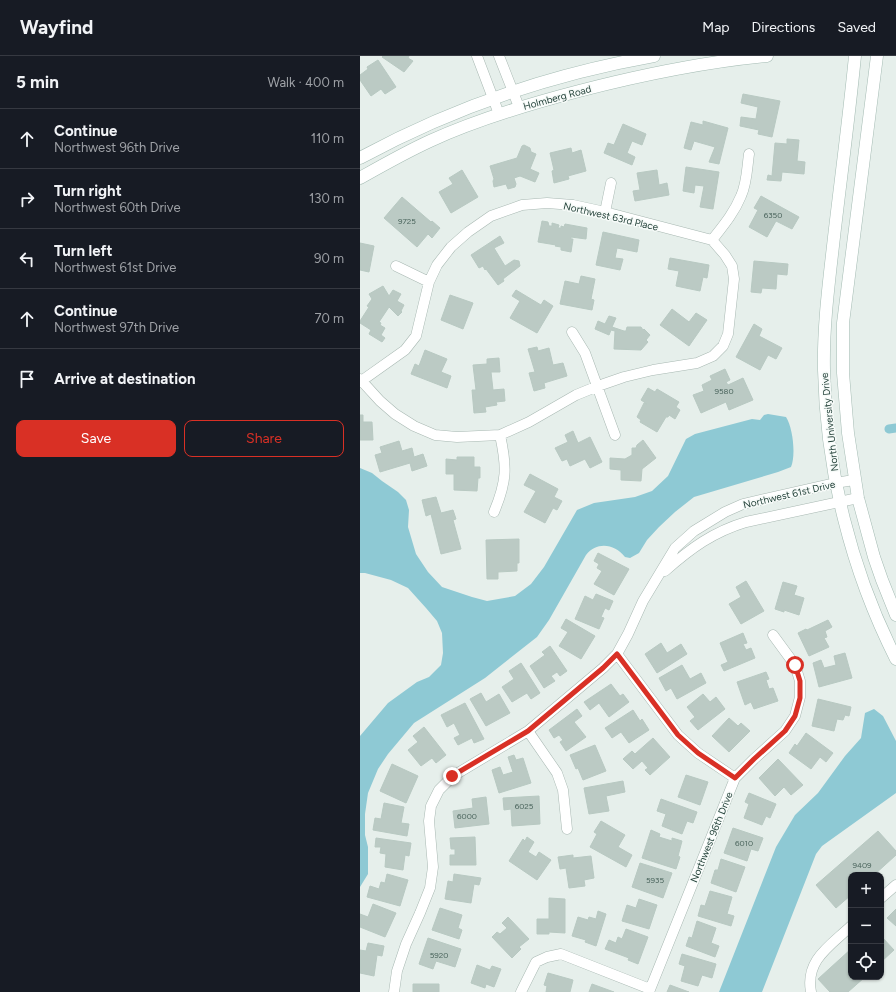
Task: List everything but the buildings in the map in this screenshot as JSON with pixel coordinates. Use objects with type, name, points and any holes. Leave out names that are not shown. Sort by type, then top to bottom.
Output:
[{"type":"main road","name":"Holmberg Road","points":[[360,158],[424,126],[512,91],[610,64],[654,56]]},
{"type":"main road","name":"Holmberg Road","points":[[360,178],[430,141],[519,107],[614,82],[676,69],[729,60],[767,56]]},
{"type":"main road","name":"North University Drive","points":[[855,56],[825,312],[824,369],[826,416],[839,502],[857,564],[878,619],[896,659]]},
{"type":"main road","name":"North University Drive","points":[[877,56],[850,260],[844,323],[844,388],[848,433],[854,480],[858,498],[874,557],[896,615]]},
{"type":"street","points":[[478,56],[499,114]]},
{"type":"street","points":[[499,56],[519,107]]},
{"type":"street","points":[[360,379],[380,401],[395,414],[414,426],[435,435],[457,437],[500,435],[529,422],[576,395],[598,386],[624,377],[653,370],[697,363],[713,356],[723,346],[728,334],[734,279],[732,266],[712,240],[732,214],[742,196],[746,180],[749,154]]},
{"type":"street","points":[[605,212],[611,183]]},
{"type":"street","name":"Northwest 63rd Place","points":[[360,379],[405,350],[416,336],[429,282],[437,265],[451,247],[468,232],[491,216],[522,205],[547,203],[573,205],[712,240]]},
{"type":"street","points":[[396,266],[429,282]]},
{"type":"street","points":[[572,332],[585,353],[615,435]]},
{"type":"street","points":[[494,512],[502,494],[505,476],[505,458],[500,435]]},
{"type":"street","name":"Northwest 61st Drive","points":[[394,992],[397,971],[406,944],[430,888],[433,867],[429,821],[431,806],[439,790],[452,776],[528,731],[603,668],[617,654],[643,601],[675,548],[694,531],[725,512],[743,504],[854,480]]},
{"type":"street","name":"Northwest 61st Drive","points":[[657,577],[684,554],[712,535],[728,528],[746,522],[858,498]]},
{"type":"street","name":"Northwest 96th Drive","points":[[650,991],[735,778],[785,731],[795,716],[800,698],[800,681],[795,665],[773,635]]},
{"type":"street","points":[[617,654],[678,735],[698,753],[735,778]]},
{"type":"street","points":[[528,731],[557,773],[563,790],[567,830]]},
{"type":"street","points":[[884,895],[896,885]]},
{"type":"street","points":[[811,992],[810,973],[815,962],[823,952],[848,929]]},
{"type":"street","points":[[521,992],[536,962],[547,957],[561,954],[650,991]]},
{"type":"water","points":[[768,414],[786,417],[792,434],[793,462],[791,467],[694,497],[659,527],[647,540],[639,553],[630,558],[625,557],[616,549],[606,546],[601,546],[590,551],[586,555],[549,620],[537,637],[485,678],[414,723],[388,754],[378,769],[368,793],[365,814],[365,835],[368,847],[368,874],[360,887],[360,736],[388,703],[417,682],[429,677],[441,665],[443,653],[442,633],[437,621],[408,588],[391,580],[360,573],[360,468],[372,473],[398,492],[406,500],[409,510],[408,527],[416,554],[428,572],[442,587],[487,601],[515,596],[531,584],[544,567],[577,510],[594,503],[635,497],[652,491],[668,476],[686,439],[695,434],[752,419],[760,420],[764,415]]},
{"type":"water","points":[[874,709],[883,716],[896,741],[896,793],[822,846],[816,854],[762,992],[719,992],[776,847],[795,815],[818,793],[845,756],[861,738],[865,713]]},
{"type":"waterway","points":[[889,429],[896,428]]},
{"type":"route","points":[[452,776],[528,731],[603,668],[617,654],[678,735],[698,753],[735,778],[785,731],[795,716],[800,698],[800,681],[795,665]]}]
